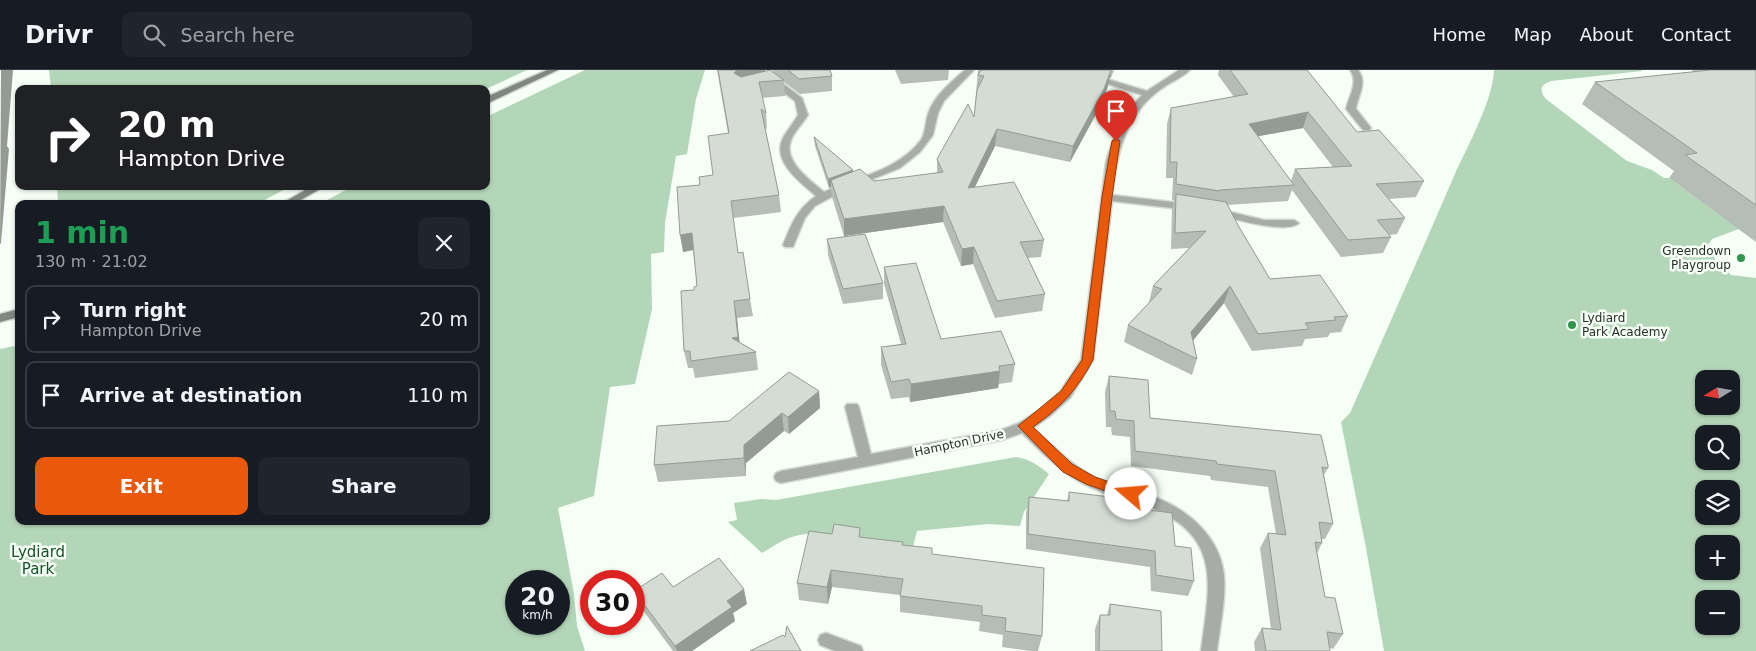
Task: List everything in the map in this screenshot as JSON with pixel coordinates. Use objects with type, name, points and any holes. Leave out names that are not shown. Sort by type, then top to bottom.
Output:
[{"type":"street","points":[[490,99],[554,70]]},
{"type":"street","points":[[767,70],[774,81],[799,100],[803,115],[787,140],[784,150],[796,172],[822,196]]},
{"type":"street","points":[[789,246],[803,214],[822,196],[878,176],[906,160],[929,134],[934,112],[939,102],[949,89],[970,70]]},
{"type":"street","points":[[1068,70],[1148,94]]},
{"type":"street","name":"Hampton Drive","points":[[781,477],[1002,436],[1024,426],[1045,413],[1065,394],[1079,376],[1087,360],[1107,197],[1116,141],[1133,109],[1148,94],[1186,70]]},
{"type":"street","points":[[1354,70],[1358,75],[1360,83],[1352,100],[1351,109],[1366,128]]},
{"type":"street","points":[[758,84],[774,81]]},
{"type":"street","points":[[294,200],[312,190]]},
{"type":"street","points":[[1107,197],[1203,209],[1264,223],[1294,223]]},
{"type":"street","points":[[0,318],[15,314]]},
{"type":"street","points":[[852,407],[866,460]]},
{"type":"street","points":[[1024,426],[1068,468],[1090,481],[1170,508],[1188,520],[1200,535],[1210,553],[1216,576],[1209,651]]},
{"type":"street","points":[[826,640],[855,651]]},
{"type":"green space","points":[[49,70],[527,70],[490,87],[490,85],[51,85]]},
{"type":"green space","name":"Lydiard Park","points":[[585,70],[705,70],[696,99],[687,154],[676,156],[665,223],[664,252],[651,254],[652,309],[635,384],[610,387],[594,496],[558,508],[570,570],[505,570],[505,635],[570,635],[570,572],[577,626],[585,651],[0,651],[0,349],[15,346],[15,525],[490,525],[490,200],[327,200],[346,190],[490,190],[490,115]]},
{"type":"green space","name":"Lydiard Park Academy","points":[[1494,70],[1641,70],[1551,81],[1543,86],[1542,93],[1546,99],[1627,161],[1652,170],[1664,178],[1669,178],[1739,229],[1712,239],[1708,245],[1715,259],[1731,275],[1756,278],[1756,651],[1384,651],[1341,422],[1350,413],[1454,176],[1479,124],[1489,96]]},
{"type":"green space","points":[[57,190],[283,190],[265,200],[58,200]]},
{"type":"green space","points":[[1016,457],[1034,463],[1049,474],[1024,512],[1020,526],[988,524],[917,531],[913,547],[807,534],[789,538],[762,553],[728,522],[737,520],[734,503],[761,499],[776,500]]},
{"type":"building","points":[[718,70],[738,70],[734,73],[741,77],[770,70],[784,80],[759,82],[766,113],[761,109],[779,195],[731,201],[738,253],[743,252],[750,299],[734,301],[738,337],[732,338],[756,352],[691,361],[690,351],[684,351],[681,291],[694,290],[694,287],[697,286],[692,233],[680,235],[677,187],[700,185],[699,177],[713,175],[708,136],[729,133]]},
{"type":"building","points":[[788,70],[830,70],[832,76],[799,79]]},
{"type":"building","points":[[981,70],[1111,70],[1104,89],[1073,146],[997,129],[968,188],[1014,182],[1044,240],[1020,242],[1045,294],[997,301],[974,247],[962,249],[944,206],[844,219],[831,180],[860,169],[874,181],[943,172],[937,159],[968,104],[974,117],[977,90],[984,76],[978,75]]},
{"type":"building","points":[[1230,70],[1307,70],[1357,132],[1379,130],[1424,181],[1376,184],[1405,218],[1377,220],[1391,237],[1348,240],[1295,169],[1352,166],[1308,112],[1249,124],[1294,185],[1220,191],[1176,184],[1177,162],[1170,162],[1171,108],[1248,94]]},
{"type":"building","points":[[1710,70],[1756,70],[1756,205],[1685,155],[1697,153],[1595,82]]},
{"type":"building","points":[[814,137],[853,170],[828,179]]},
{"type":"building","points":[[1176,194],[1226,202],[1270,279],[1320,275],[1348,316],[1334,317],[1336,320],[1305,323],[1309,329],[1258,334],[1230,286],[1191,332],[1197,359],[1128,325],[1162,289],[1153,286],[1206,231],[1175,233]]},
{"type":"building","points":[[865,234],[883,283],[843,289],[827,239]]},
{"type":"building","points":[[916,263],[941,339],[1001,331],[1015,364],[999,366],[1000,371],[911,384],[909,379],[891,382],[881,347],[906,344],[884,267]]},
{"type":"building","points":[[789,372],[819,391],[788,417],[782,413],[744,445],[744,458],[654,465],[657,426],[729,421]]},
{"type":"building","points":[[1109,376],[1148,380],[1150,418],[1321,435],[1328,468],[1322,467],[1333,524],[1319,522],[1322,543],[1315,542],[1325,597],[1335,598],[1343,634],[1327,632],[1330,651],[1266,651],[1262,628],[1281,630],[1268,533],[1286,535],[1275,471],[1217,464],[1216,461],[1135,451],[1134,421],[1116,419],[1115,411],[1110,411]]},
{"type":"building","points":[[1069,492],[1118,498],[1118,506],[1172,513],[1175,546],[1191,548],[1194,581],[1156,575],[1155,551],[1028,534],[1029,497],[1069,501]]},
{"type":"building","points":[[834,524],[860,528],[859,537],[903,542],[902,545],[932,548],[932,554],[1044,568],[1042,636],[1005,631],[1006,618],[982,615],[982,606],[900,596],[903,579],[831,570],[827,587],[797,583],[809,531],[832,534]]},
{"type":"building","points":[[719,558],[744,589],[727,601],[732,607],[675,646],[645,606],[645,584],[662,573],[673,587]]},
{"type":"building","points":[[1110,604],[1161,611],[1162,651],[1099,651],[1100,615],[1110,615]]},
{"type":"building","points":[[787,626],[801,651],[750,651],[783,635],[785,637]]},
{"type":"place","name":"Greendown Playgroup","points":[[1741,258]]},
{"type":"place","name":"Lydiard Park Academy","points":[[1572,325]]},
{"type":"route","points":[[1116,141],[1107,197],[1087,360],[1079,376],[1065,394],[1045,413],[1024,426],[1068,468],[1090,481],[1131,494]]}]
